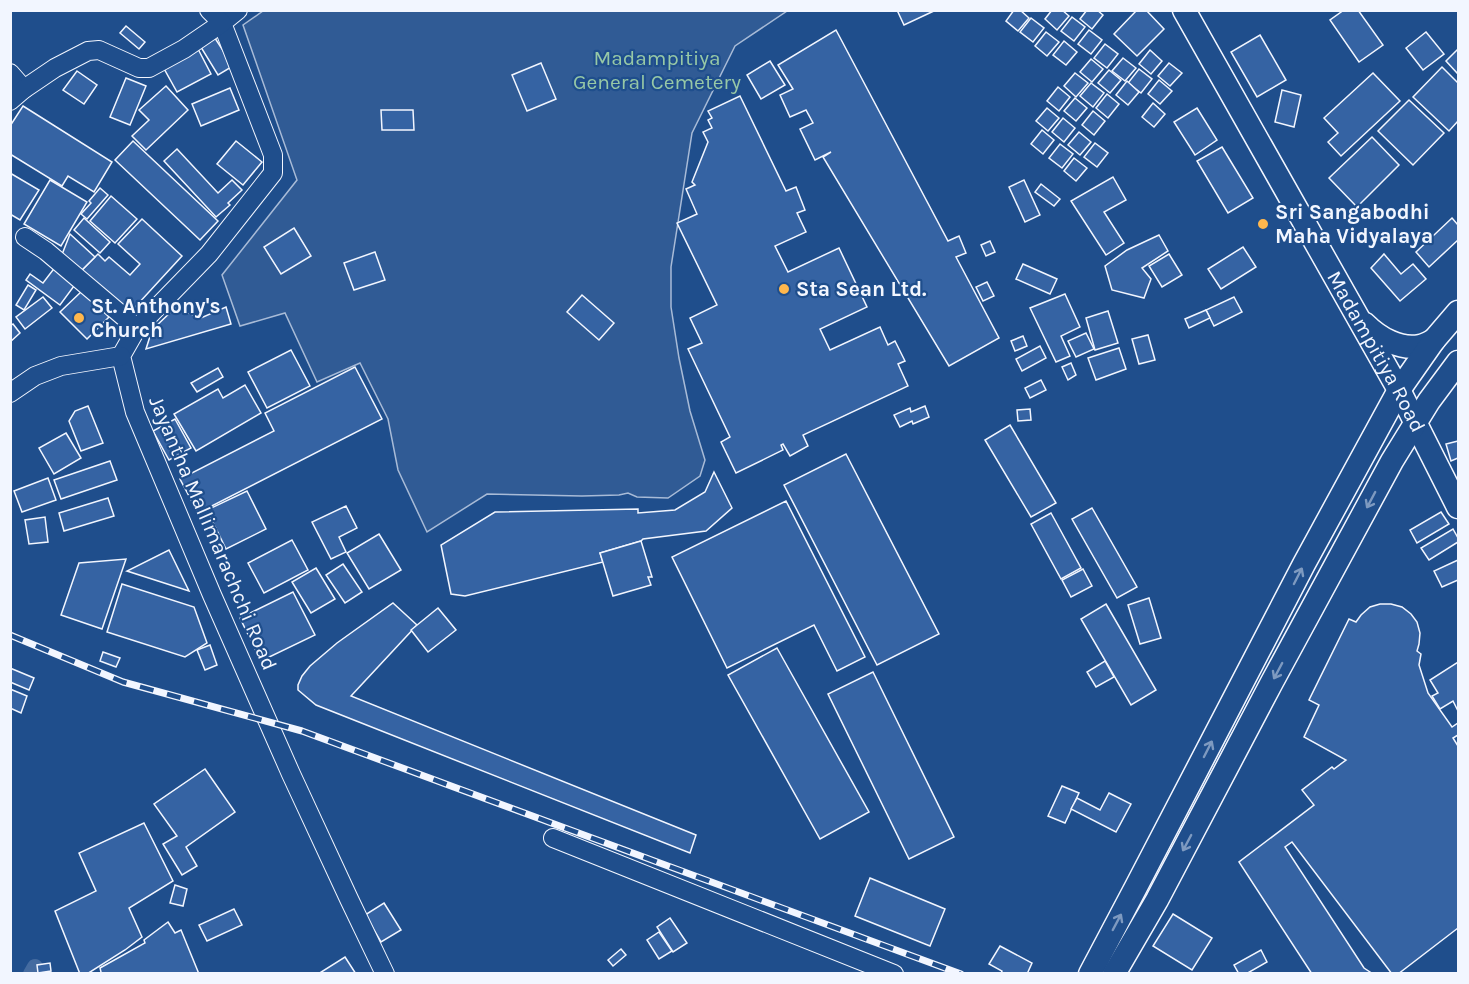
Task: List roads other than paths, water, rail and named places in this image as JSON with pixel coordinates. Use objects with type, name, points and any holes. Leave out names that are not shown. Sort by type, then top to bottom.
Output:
[{"type":"main road","name":"Madampitiya Road","points":[[1184,10],[1399,390],[1458,507]]},
{"type":"main road","points":[[1090,974],[1304,564],[1399,390],[1434,340],[1458,312]]},
{"type":"main road","points":[[1358,316],[1380,336],[1398,345],[1421,346],[1434,340]]},
{"type":"main road","points":[[1114,974],[1157,900],[1392,461],[1429,400],[1458,362]]},
{"type":"main road","points":[[1392,461],[1418,453],[1436,462]]},
{"type":"street","points":[[10,393],[35,376],[61,366],[121,356],[137,328],[209,254],[273,173],[273,155],[222,23],[209,10]]},
{"type":"street","points":[[10,74],[17,95],[55,68],[88,51],[99,50],[139,68],[149,68],[184,49],[238,10]]},
{"type":"street","points":[[25,237],[46,251],[137,328]]},
{"type":"street","name":"Jayantha Mallimarachchi Road","points":[[121,356],[135,412],[212,595],[291,774],[385,974]]},
{"type":"street","points":[[553,838],[894,974]]},
{"type":"waterway","points":[[31,974],[35,967]]},
{"type":"railway","points":[[10,635],[123,682],[302,731],[961,974]]},
{"type":"place","name":"Sri Sangabodhi Maha Vidyalaya","points":[[1263,224]]},
{"type":"place","name":"Sta Sean Ltd.","points":[[784,289]]},
{"type":"place","name":"St. Anthony's Church","points":[[79,318]]},
{"type":"park label","name":"Madampitiya General Cemetery","points":[[657,70]]}]
